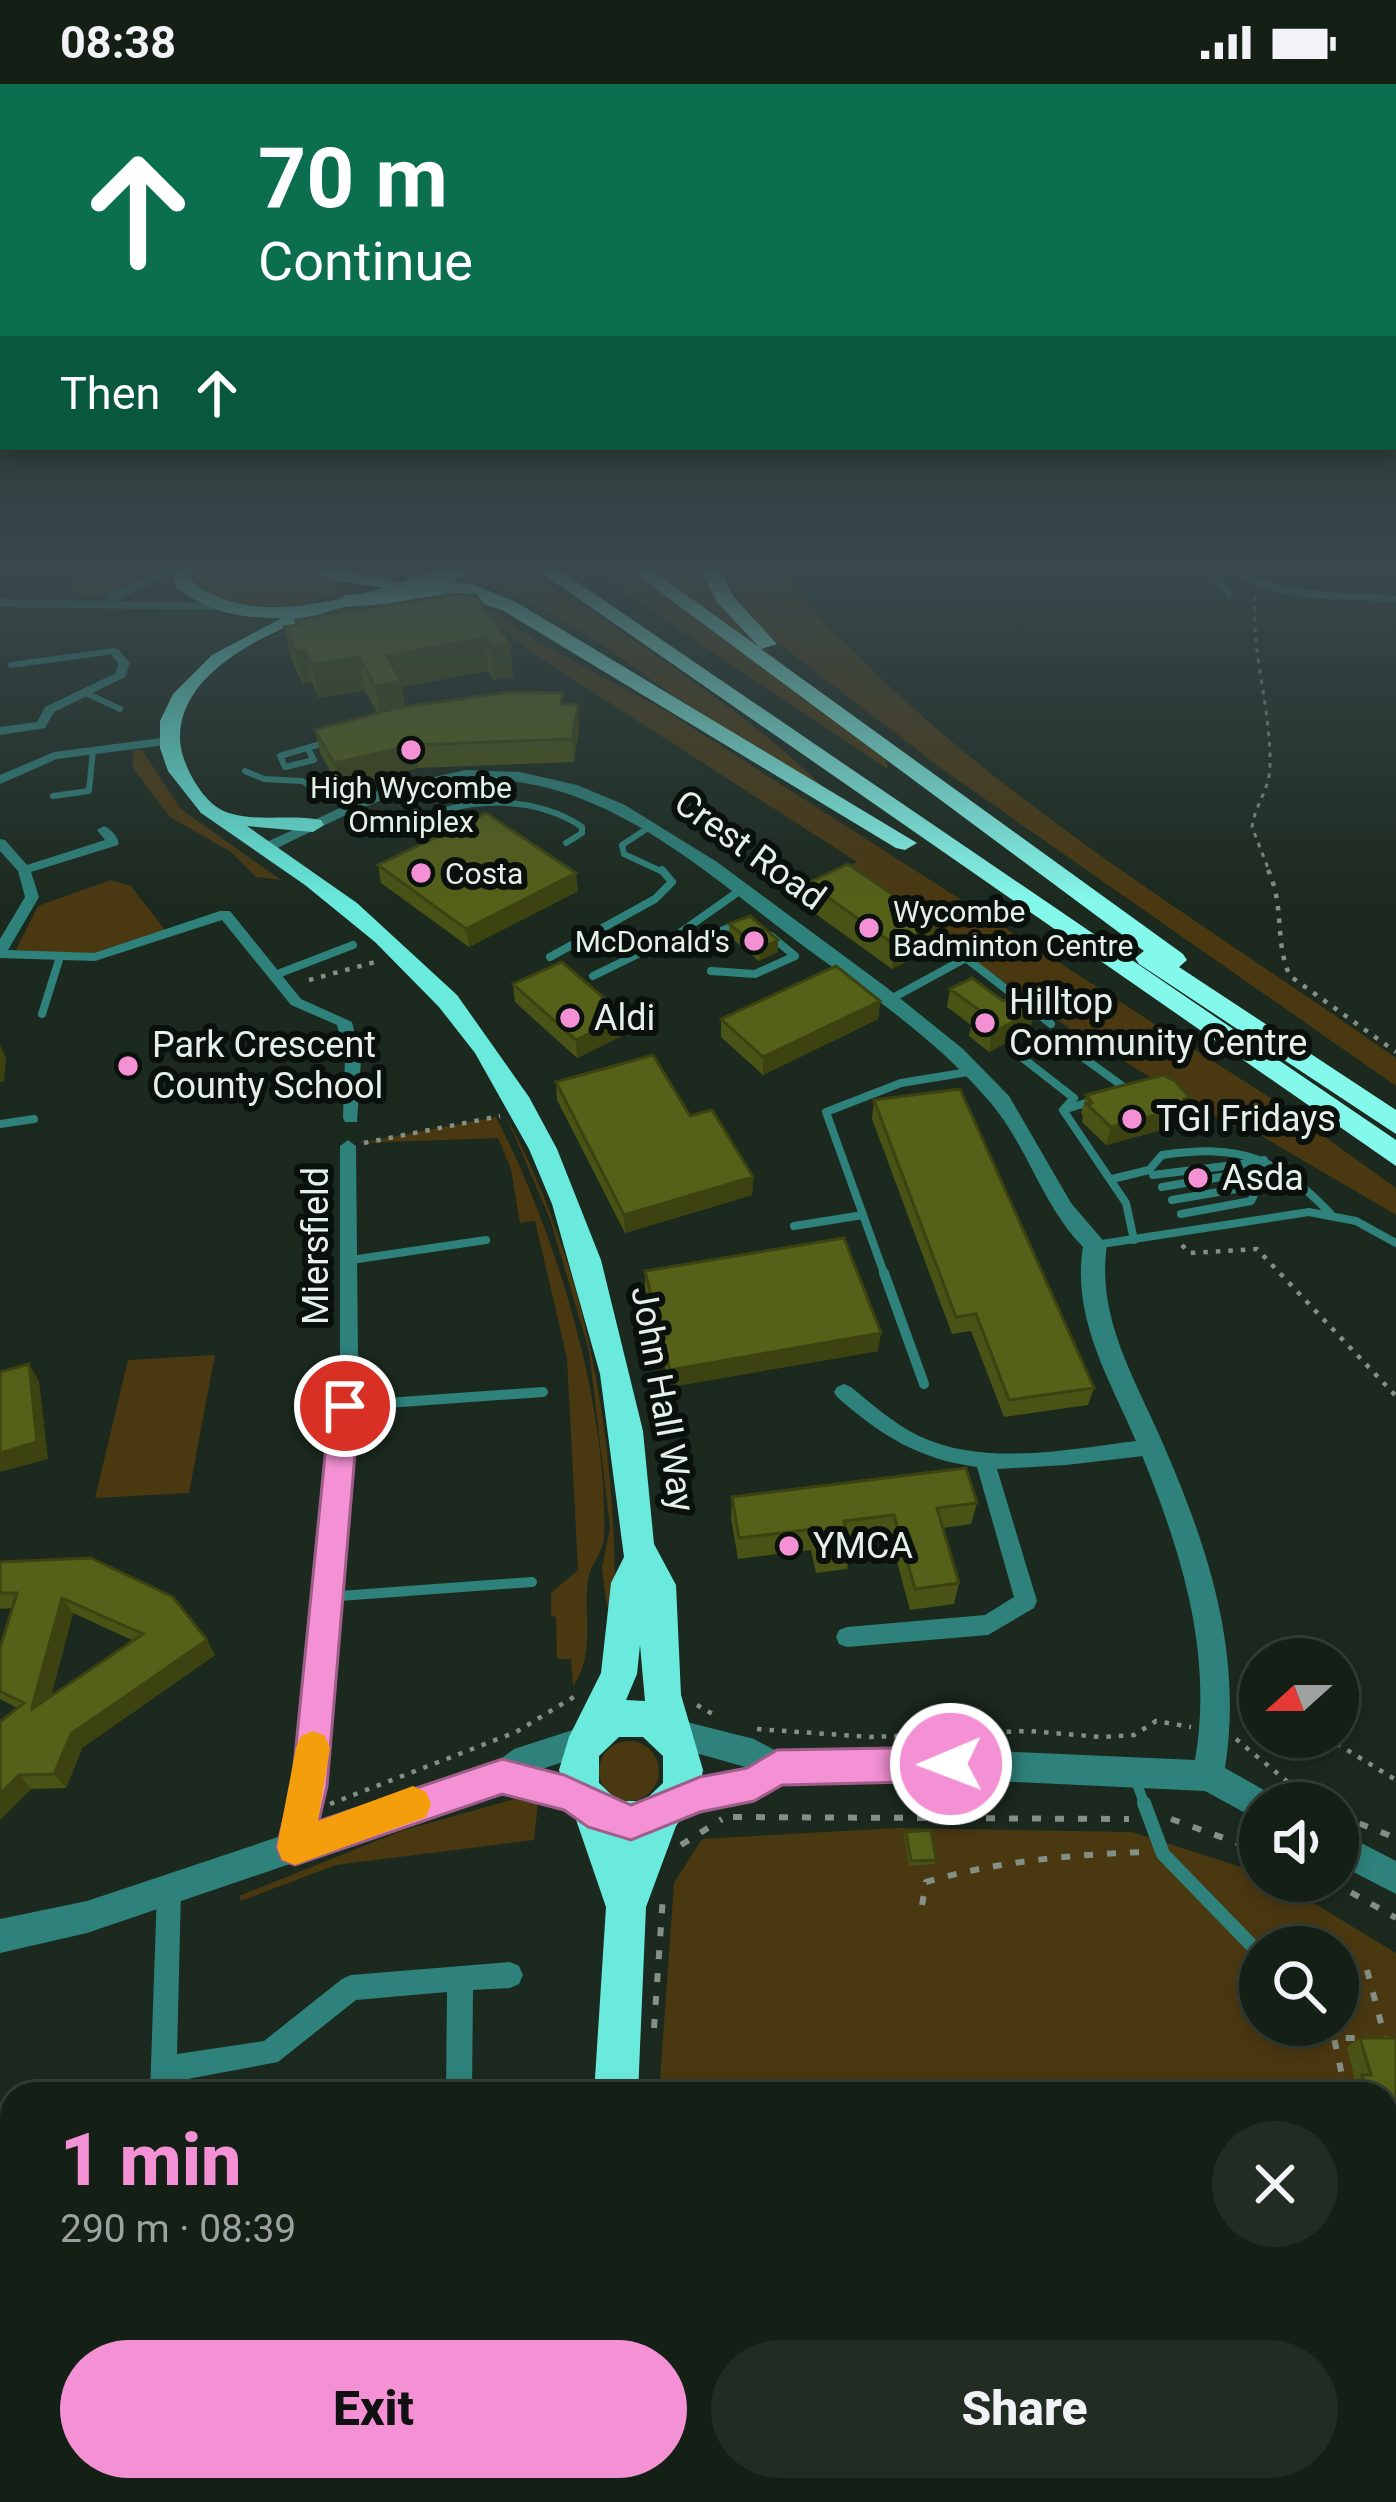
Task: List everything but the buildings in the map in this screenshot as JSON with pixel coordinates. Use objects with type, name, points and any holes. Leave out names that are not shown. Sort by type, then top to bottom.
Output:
[{"type":"highway","points":[[169,741],[183,694],[200,678]]},
{"type":"highway","points":[[627,678],[910,846],[1299,1088]]},
{"type":"highway","points":[[703,678],[1396,1155]]},
{"type":"highway","points":[[732,678],[1396,1123]]},
{"type":"highway","points":[[787,678],[1396,1123]]},
{"type":"highway","points":[[807,678],[967,801],[1396,1102]]},
{"type":"highway","name":"John Hall Way","points":[[169,741],[181,775],[222,817],[310,877],[401,952],[448,1002],[524,1112],[557,1178],[602,1307],[628,1434],[641,1557],[629,1583],[619,1674],[590,1738]]},
{"type":"highway","points":[[222,817],[316,824],[306,856],[310,877]]},
{"type":"highway","name":"John Hall Way","points":[[641,1557],[657,1578],[659,1676],[670,1733]]},
{"type":"highway","points":[[617,2082],[626,1906],[684,1776],[684,1761],[670,1733],[656,1722],[621,1719],[590,1738],[578,1770],[626,1906]]},
{"type":"highway","points":[[588,1802],[601,1814],[631,1822],[666,1809]]},
{"type":"street","points":[[41,724],[49,710],[115,678]]},
{"type":"street","points":[[0,731],[41,724]]},
{"type":"street","points":[[41,724],[53,756]]},
{"type":"street","points":[[0,780],[53,756],[169,741]]},
{"type":"street","name":"Crest Road","points":[[265,847],[410,785],[497,775],[576,787],[616,802],[742,889],[952,1046],[1006,1107],[1058,1208],[1095,1245]]},
{"type":"street","points":[[23,870],[112,842],[104,830]]},
{"type":"street","points":[[0,843],[23,870],[32,897],[0,952],[59,960],[126,950],[220,908],[296,1002],[332,1014],[351,1034],[351,1118]]},
{"type":"street","name":"Miersfield","points":[[295,1847],[309,1786],[345,1406],[351,1260],[348,1146]]},
{"type":"street","points":[[1095,1245],[1089,1283],[1213,1617],[1218,1732],[1208,1776]]},
{"type":"street","points":[[844,1392],[889,1432],[930,1452],[985,1461],[1152,1448]]},
{"type":"street","points":[[848,1637],[988,1624],[1025,1601],[985,1461]]},
{"type":"street","points":[[670,1733],[754,1754],[777,1768],[951,1764],[1208,1776],[1239,1793]]},
{"type":"street","points":[[0,1936],[88,1917],[169,1890],[502,1777],[525,1760],[590,1738]]},
{"type":"street","points":[[666,1809],[754,1784],[777,1768]]},
{"type":"street","points":[[502,1777],[588,1802]]},
{"type":"street","points":[[1359,1858],[1396,1878]]},
{"type":"street","points":[[169,1890],[165,2082],[269,2053],[351,1988],[510,1975]]},
{"type":"street","points":[[459,2082],[460,1978]]},
{"type":"lane","points":[[86,693],[120,710]]},
{"type":"lane","points":[[308,749],[314,760],[285,766],[280,756],[335,737]]},
{"type":"lane","points":[[53,796],[89,791],[93,750]]},
{"type":"lane","points":[[244,771],[264,779],[302,782],[348,808]]},
{"type":"lane","points":[[425,820],[451,808],[539,805],[568,814],[582,826],[582,833],[566,843]]},
{"type":"lane","points":[[550,957],[664,892],[671,875],[624,854],[622,845],[651,826]]},
{"type":"lane","points":[[593,976],[677,934],[742,889]]},
{"type":"lane","points":[[677,950],[751,918]]},
{"type":"lane","points":[[711,971],[754,974],[795,956],[766,931]]},
{"type":"lane","points":[[278,980],[353,945]]},
{"type":"lane","points":[[889,1000],[966,958],[1051,1024]]},
{"type":"lane","points":[[42,1014],[59,960]]},
{"type":"lane","points":[[1055,1038],[1129,1090],[1064,1110],[1074,1098],[1020,1056],[1055,1038]]},
{"type":"lane","points":[[924,1384],[826,1112],[902,1083],[974,1071]]},
{"type":"lane","points":[[1064,1110],[1126,1204],[1134,1240]]},
{"type":"lane","points":[[0,1124],[34,1119]]},
{"type":"lane","points":[[1151,1173],[1162,1155],[1213,1146],[1265,1159],[1330,1214],[1396,1243]]},
{"type":"lane","points":[[1112,1179],[1265,1159]]},
{"type":"lane","points":[[1162,1187],[1233,1174],[1242,1164]]},
{"type":"lane","points":[[1172,1200],[1242,1188],[1247,1173],[1278,1166]]},
{"type":"lane","points":[[1151,1173],[1194,1232]]},
{"type":"lane","points":[[1181,1214],[1251,1201],[1258,1187],[1292,1178]]},
{"type":"lane","points":[[1095,1245],[1330,1214]]},
{"type":"lane","points":[[794,1226],[863,1216]]},
{"type":"lane","points":[[351,1260],[486,1240]]},
{"type":"lane","points":[[345,1406],[543,1392]]},
{"type":"lane","points":[[326,1597],[532,1582]]},
{"type":"lane","points":[[1134,1775],[1161,1851],[1239,1932]]},
{"type":"path","points":[[1256,678],[1269,788],[1254,809],[1252,829],[1281,901],[1282,963],[1290,976],[1396,1052]]},
{"type":"path","points":[[278,980],[338,975],[401,952]]},
{"type":"path","points":[[348,1146],[524,1112]]},
{"type":"path","points":[[1174,1235],[1189,1253],[1258,1249],[1396,1396]]},
{"type":"path","points":[[1359,1758],[1395,1780]]},
{"type":"path","points":[[665,1855],[725,1817],[1178,1820],[1239,1842]]},
{"type":"path","points":[[1359,1823],[1396,1838]]},
{"type":"path","points":[[922,1905],[926,1882],[982,1864],[1023,1856],[1161,1851]]},
{"type":"path","points":[[653,2046],[664,1879]]},
{"type":"path","points":[[1359,1897],[1396,1918]]},
{"type":"path","points":[[1343,2082],[1334,2038],[1386,2038],[1367,1970]]},
{"type":"shaded area","points":[[571,678],[605,678],[665,710],[1275,1101],[1396,1188],[1396,1215],[1248,1128],[1231,1126],[1066,1026],[933,931],[839,873],[857,862]]},
{"type":"shaded area","points":[[649,678],[688,678],[757,729],[827,791]]},
{"type":"shaded area","points":[[751,678],[776,678],[885,759],[889,770]]},
{"type":"shaded area","points":[[824,678],[882,678],[1042,813],[1396,1058],[1396,1086],[942,769]]},
{"type":"shaded area","points":[[133,750],[142,750],[181,809],[281,880],[256,877],[231,852],[170,817],[133,768]]},
{"type":"shaded area","points":[[110,880],[131,886],[165,930],[87,955],[16,950],[38,906]]},
{"type":"shaded area","points":[[506,1116],[557,1232],[591,1354],[610,1478],[615,1606],[607,1607],[602,1568],[610,1527],[589,1351],[550,1219]]},
{"type":"shaded area","points":[[496,1117],[558,1266],[598,1433],[604,1538],[588,1580],[587,1648],[573,1686],[571,1659],[557,1659],[556,1617],[551,1616],[551,1593],[578,1570],[567,1358],[535,1221],[520,1223],[511,1169],[498,1138],[359,1143]]},
{"type":"shaded area","points":[[215,1355],[189,1493],[95,1498],[128,1360]]},
{"type":"shaded area","points":[[629,1741],[650,1750],[659,1771],[650,1792],[629,1801],[608,1792],[599,1771],[608,1750]]},
{"type":"shaded area","points":[[514,1799],[538,1804],[534,1840],[336,1865],[241,1901],[239,1896],[401,1831]]},
{"type":"shaded area","points":[[896,1828],[1132,1832],[1239,1866],[1239,1902],[1312,1902],[1352,1926],[1239,1926],[1239,2046],[1359,2046],[1359,1931],[1396,1953],[1396,2082],[660,2082],[674,1883],[702,1839]]},
{"type":"slow traffic","points":[[313,1748],[295,1847],[413,1804]]},
{"type":"place","name":"High Wycombe Omniplex","points":[[411,750]]},
{"type":"place","name":"Costa","points":[[421,873]]},
{"type":"place","name":"Wycombe Badminton Centre","points":[[869,928]]},
{"type":"place","name":"McDonald's","points":[[754,941]]},
{"type":"place","name":"Aldi","points":[[570,1018]]},
{"type":"place","name":"Hilltop Community Centre","points":[[985,1023]]},
{"type":"place","name":"Park Crescent County School","points":[[128,1066]]},
{"type":"place","name":"TGI Fridays","points":[[1132,1119]]},
{"type":"place","name":"Asda","points":[[1198,1178]]},
{"type":"place","name":"YMCA","points":[[789,1546]]},
{"type":"route","points":[[345,1406],[309,1786],[295,1847],[502,1777],[564,1792],[587,1801],[601,1814],[631,1822],[646,1820],[700,1795],[754,1784],[777,1768],[951,1764]]}]
